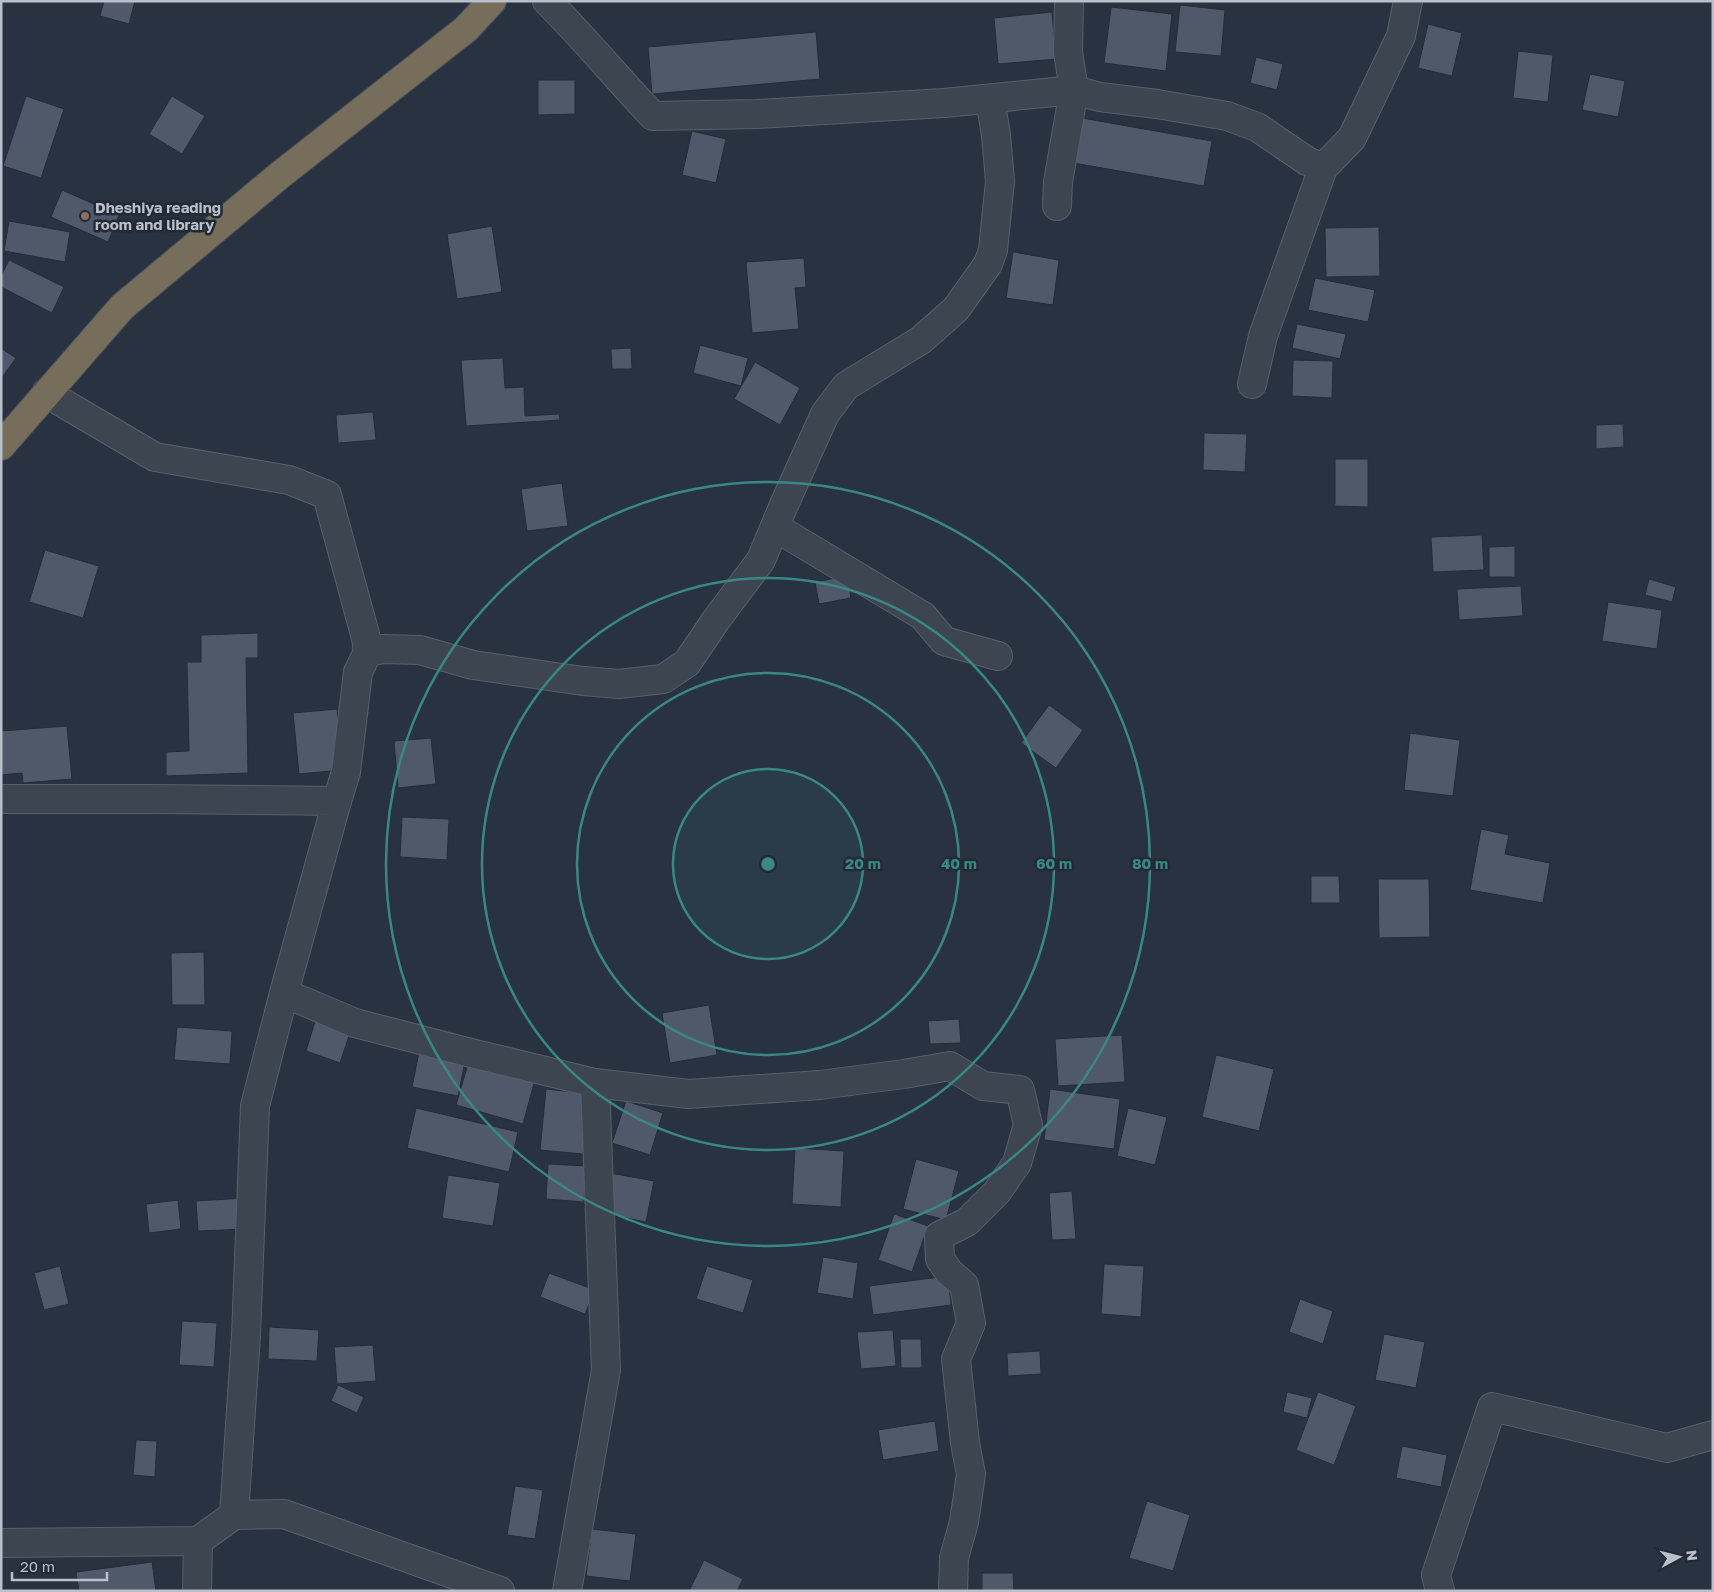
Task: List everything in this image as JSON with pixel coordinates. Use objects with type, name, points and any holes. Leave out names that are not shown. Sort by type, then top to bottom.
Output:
[{"type":"highway","points":[[1,446],[122,307],[280,175],[466,29],[492,1]]},
{"type":"street","points":[[547,1],[578,32],[615,77],[653,116],[757,114],[944,103],[1074,90],[1100,97],[1157,104],[1227,116],[1257,127],[1307,161],[1323,168]]},
{"type":"street","points":[[1057,206],[1058,182],[1074,90],[1068,52],[1069,1]]},
{"type":"street","points":[[1252,384],[1271,311],[1323,168],[1352,138],[1402,36],[1408,1]]},
{"type":"street","points":[[368,652],[383,648],[420,650],[473,665],[583,681],[619,684],[663,679],[687,663],[716,620],[761,560],[826,414],[846,386],[921,340],[956,310],[988,264],[993,250],[1000,182],[996,135],[990,98]]},
{"type":"street","points":[[46,393],[154,457],[289,480],[327,495],[366,638],[368,652],[358,672],[346,772],[284,993],[255,1106],[246,1335],[234,1515]]},
{"type":"street","points":[[775,527],[923,616],[944,641],[998,656]]},
{"type":"street","points":[[1,799],[337,801]]},
{"type":"street","points":[[284,993],[355,1023],[595,1083],[688,1094],[820,1084],[904,1074],[950,1066],[983,1086],[1020,1090],[1028,1125],[1018,1164],[996,1192],[967,1222],[939,1236],[940,1259],[949,1272],[964,1285],[971,1323],[956,1359],[965,1444],[971,1474],[964,1522],[954,1558],[953,1591]]},
{"type":"street","points":[[567,1591],[606,1370],[595,1083]]},
{"type":"street","points":[[1440,1591],[1436,1575],[1492,1407],[1667,1448],[1713,1435]]},
{"type":"street","points":[[1,1543],[198,1541],[234,1515],[284,1514],[500,1591]]},
{"type":"street","points":[[197,1591],[198,1541]]},
{"type":"building","points":[[104,1],[135,1],[129,24],[100,16]]},
{"type":"building","points":[[1180,5],[1225,10],[1221,56],[1175,52]]},
{"type":"building","points":[[1111,7],[1172,14],[1166,71],[1104,63]]},
{"type":"building","points":[[1052,12],[1056,59],[998,64],[994,18]]},
{"type":"building","points":[[1428,24],[1462,33],[1452,76],[1418,68]]},
{"type":"building","points":[[816,32],[820,79],[652,94],[648,47]]},
{"type":"building","points":[[1518,51],[1553,55],[1548,102],[1513,98]]},
{"type":"building","points":[[1256,57],[1283,64],[1277,90],[1250,83]]},
{"type":"building","points":[[1590,74],[1625,81],[1618,117],[1582,110]]},
{"type":"building","points":[[538,80],[575,80],[575,114],[538,115]]},
{"type":"building","points":[[26,96],[64,109],[41,178],[3,166]]},
{"type":"building","points":[[172,96],[205,116],[182,154],[149,134]]},
{"type":"building","points":[[1082,118],[1212,141],[1204,186],[1074,163]]},
{"type":"building","points":[[692,131],[726,139],[716,183],[682,175]]},
{"type":"building","name":"Dheshiya reading room and library","points":[[62,190],[119,215],[108,242],[51,217]]},
{"type":"building","points":[[9,221],[70,232],[65,262],[4,251]]},
{"type":"building","points":[[492,226],[502,292],[457,299],[447,234]]},
{"type":"building","points":[[1379,227],[1380,276],[1326,277],[1325,228]]},
{"type":"building","points":[[1013,252],[1059,260],[1053,305],[1006,298]]},
{"type":"building","points":[[804,258],[806,287],[795,288],[799,329],[752,333],[746,262]]},
{"type":"building","points":[[9,260],[64,287],[52,313],[1,287],[1,276]]},
{"type":"building","points":[[1315,278],[1375,290],[1368,322],[1308,310]]},
{"type":"building","points":[[1297,324],[1346,334],[1340,359],[1292,348]]},
{"type":"building","points":[[700,345],[748,358],[741,386],[693,373]]},
{"type":"building","points":[[1,348],[16,358],[1,379]]},
{"type":"building","points":[[631,348],[632,369],[612,369],[611,349]]},
{"type":"building","points":[[503,358],[505,388],[524,387],[525,416],[559,414],[560,420],[466,426],[461,360]]},
{"type":"building","points":[[1293,360],[1333,361],[1332,398],[1292,396]]},
{"type":"building","points":[[755,362],[800,388],[780,425],[734,399]]},
{"type":"building","points":[[373,412],[376,440],[338,443],[336,415]]},
{"type":"building","points":[[1623,424],[1624,447],[1596,449],[1596,425]]},
{"type":"building","points":[[1204,433],[1247,434],[1245,472],[1203,470]]},
{"type":"building","points":[[1335,459],[1368,459],[1368,507],[1335,506]]},
{"type":"building","points":[[562,483],[568,526],[527,531],[521,489]]},
{"type":"building","points":[[1482,535],[1484,570],[1433,572],[1431,537]]},
{"type":"building","points":[[1515,546],[1515,577],[1489,577],[1489,547]]},
{"type":"building","points":[[45,550],[99,566],[83,618],[29,602]]},
{"type":"building","points":[[847,576],[851,598],[819,604],[815,582]]},
{"type":"building","points":[[1649,579],[1676,587],[1672,602],[1645,595]]},
{"type":"building","points":[[1521,586],[1523,616],[1459,620],[1457,589]]},
{"type":"building","points":[[1608,602],[1662,610],[1657,649],[1602,641]]},
{"type":"building","points":[[258,633],[258,658],[246,658],[248,773],[166,776],[166,752],[189,751],[187,662],[201,662],[201,635]]},
{"type":"building","points":[[1049,705],[1083,730],[1056,768],[1021,743]]},
{"type":"building","points":[[337,709],[342,770],[299,774],[293,713]]},
{"type":"building","points":[[67,726],[72,779],[23,783],[22,773],[1,775],[1,731]]},
{"type":"building","points":[[1410,733],[1460,740],[1453,796],[1404,790]]},
{"type":"building","points":[[431,738],[436,784],[398,788],[394,741]]},
{"type":"building","points":[[402,817],[449,819],[447,860],[400,857]]},
{"type":"building","points":[[1481,829],[1509,835],[1505,854],[1550,863],[1543,903],[1470,890]]},
{"type":"building","points":[[1311,876],[1339,876],[1340,903],[1311,903]]},
{"type":"building","points":[[1378,879],[1429,879],[1430,937],[1379,938]]},
{"type":"building","points":[[204,952],[205,1005],[172,1005],[171,953]]},
{"type":"building","points":[[709,1005],[717,1055],[670,1063],[662,1013]]},
{"type":"building","points":[[317,1015],[352,1027],[340,1063],[306,1051]]},
{"type":"building","points":[[959,1019],[961,1043],[930,1044],[928,1021]]},
{"type":"building","points":[[177,1027],[232,1031],[230,1064],[174,1060]]},
{"type":"building","points":[[1122,1035],[1125,1082],[1058,1086],[1055,1039]]},
{"type":"building","points":[[421,1042],[467,1052],[458,1096],[412,1087]]},
{"type":"building","points":[[1216,1055],[1274,1069],[1259,1131],[1202,1117]]},
{"type":"building","points":[[470,1057],[536,1076],[523,1124],[456,1105]]},
{"type":"building","points":[[546,1089],[590,1094],[583,1154],[540,1150]]},
{"type":"building","points":[[1050,1089],[1120,1099],[1114,1149],[1044,1140]]},
{"type":"building","points":[[626,1101],[663,1113],[650,1155],[612,1143]]},
{"type":"building","points":[[416,1108],[518,1132],[509,1172],[407,1148]]},
{"type":"building","points":[[1128,1108],[1167,1117],[1155,1165],[1117,1156]]},
{"type":"building","points":[[795,1148],[844,1151],[841,1207],[792,1204]]},
{"type":"building","points":[[916,1159],[959,1171],[946,1220],[903,1209]]},
{"type":"building","points":[[548,1164],[586,1166],[584,1202],[546,1199]]},
{"type":"building","points":[[605,1172],[654,1181],[646,1222],[597,1212]]},
{"type":"building","points":[[448,1175],[500,1183],[493,1226],[442,1218]]},
{"type":"building","points":[[1072,1191],[1076,1239],[1052,1240],[1049,1193]]},
{"type":"building","points":[[244,1198],[246,1229],[198,1231],[196,1201]]},
{"type":"building","points":[[178,1200],[181,1229],[149,1233],[146,1204]]},
{"type":"building","points":[[894,1214],[928,1226],[912,1272],[878,1260]]},
{"type":"building","points":[[823,1257],[858,1263],[853,1299],[817,1293]]},
{"type":"building","points":[[1104,1264],[1144,1266],[1141,1317],[1101,1314]]},
{"type":"building","points":[[60,1266],[69,1304],[44,1310],[34,1273]]},
{"type":"building","points":[[707,1266],[753,1280],[743,1313],[696,1299]]},
{"type":"building","points":[[549,1273],[595,1290],[585,1314],[540,1297]]},
{"type":"building","points":[[948,1276],[951,1305],[873,1315],[869,1286]]},
{"type":"building","points":[[1300,1299],[1333,1311],[1323,1344],[1289,1332]]},
{"type":"building","points":[[182,1321],[217,1323],[214,1367],[179,1365]]},
{"type":"building","points":[[269,1327],[319,1330],[317,1361],[268,1359]]},
{"type":"building","points":[[893,1330],[896,1366],[861,1369],[857,1332]]},
{"type":"building","points":[[1384,1334],[1425,1342],[1416,1388],[1375,1380]]},
{"type":"building","points":[[900,1339],[921,1339],[922,1368],[901,1368]]},
{"type":"building","points":[[373,1345],[376,1381],[337,1384],[334,1347]]},
{"type":"building","points":[[1040,1351],[1041,1374],[1008,1376],[1007,1353]]},
{"type":"building","points":[[338,1385],[364,1397],[357,1413],[331,1401]]},
{"type":"building","points":[[1287,1392],[1312,1398],[1307,1418],[1283,1412]]},
{"type":"building","points":[[1318,1392],[1356,1406],[1334,1465],[1296,1450]]},
{"type":"building","points":[[935,1421],[939,1451],[883,1460],[878,1430]]},
{"type":"building","points":[[136,1440],[157,1441],[155,1477],[133,1475]]},
{"type":"building","points":[[1402,1446],[1447,1455],[1441,1487],[1396,1478]]},
{"type":"building","points":[[515,1486],[543,1490],[535,1539],[507,1535]]},
{"type":"building","points":[[1147,1501],[1190,1515],[1173,1571],[1129,1558]]},
{"type":"building","points":[[592,1529],[636,1534],[630,1581],[586,1576]]},
{"type":"building","points":[[704,1560],[743,1579],[737,1591],[689,1591]]},
{"type":"building","points":[[152,1562],[156,1591],[79,1591],[76,1572]]},
{"type":"building","points":[[982,1573],[1013,1573],[1014,1591],[982,1591]]},
{"type":"place","name":"Dheshiya reading room and library","points":[[85,216]]}]
